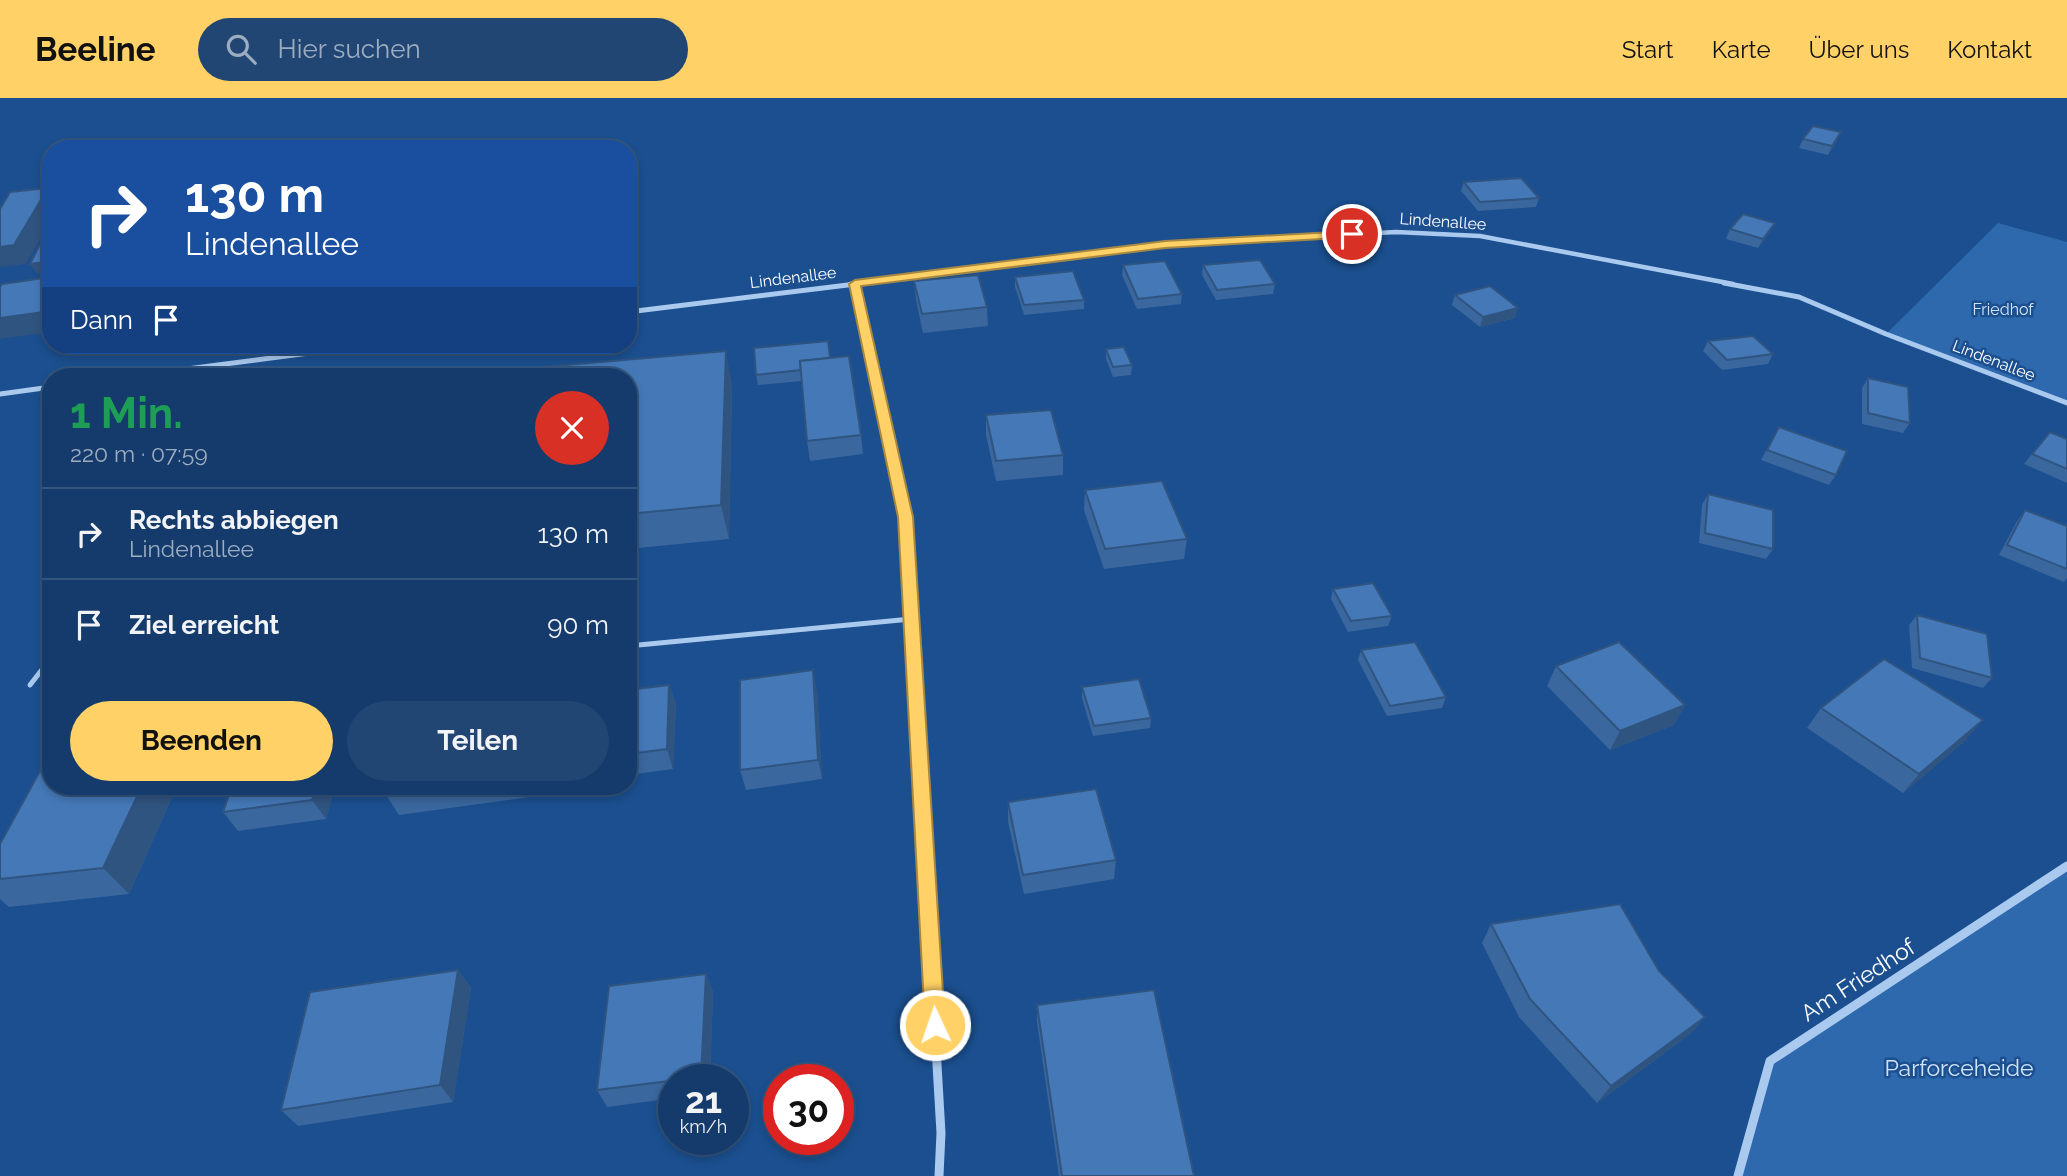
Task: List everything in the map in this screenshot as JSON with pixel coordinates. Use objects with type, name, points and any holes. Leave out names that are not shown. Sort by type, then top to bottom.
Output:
[{"type":"street","name":"Lindenallee","points":[[637,311],[1165,245],[1396,232],[1480,236],[1798,298],[2067,403]]},
{"type":"street","points":[[855,284],[905,517],[941,1133],[939,1176]]},
{"type":"street","points":[[214,368],[310,354]]},
{"type":"street","points":[[0,394],[42,388]]},
{"type":"street","name":"Am Friedhof","points":[[1738,1176],[1770,1061],[2067,866]]},
{"type":"lane","points":[[637,645],[911,619]]},
{"type":"lane","points":[[30,685],[42,670]]},
{"type":"green space","name":"Friedhof","points":[[1998,223],[2067,242],[2067,403],[1886,334]]},
{"type":"green space","name":"Parforceheide","points":[[2067,866],[2067,1176],[1738,1176],[1770,1061]]},
{"type":"building","points":[[1813,126],[1841,132],[1832,146],[1803,139]]},
{"type":"building","points":[[1521,178],[1539,198],[1480,202],[1464,182]]},
{"type":"building","points":[[42,189],[42,198],[14,245],[0,247],[0,209],[10,192]]},
{"type":"building","points":[[1743,214],[1775,223],[1763,239],[1730,229]]},
{"type":"building","points":[[39,246],[42,246],[42,262],[30,264]]},
{"type":"building","points":[[1260,260],[1275,284],[1217,290],[1203,265]]},
{"type":"building","points":[[1165,261],[1182,294],[1138,299],[1123,265]]},
{"type":"building","points":[[1073,271],[1084,300],[1024,305],[1015,277]]},
{"type":"building","points":[[978,275],[987,307],[922,314],[914,281]]},
{"type":"building","points":[[42,278],[42,312],[0,318],[2,284]]},
{"type":"building","points":[[1490,286],[1518,308],[1483,317],[1455,295]]},
{"type":"building","points":[[1753,336],[1773,354],[1727,360],[1708,341]]},
{"type":"building","points":[[828,341],[830,358],[800,361],[801,370],[756,375],[754,348]]},
{"type":"building","points":[[1124,347],[1132,365],[1113,367],[1106,349]]},
{"type":"building","points":[[726,351],[721,505],[637,513],[637,368],[532,368]]},
{"type":"building","points":[[849,356],[861,435],[807,441],[800,361]]},
{"type":"building","points":[[1868,378],[1908,387],[1910,423],[1868,413]]},
{"type":"building","points":[[1051,410],[1063,455],[996,461],[986,415]]},
{"type":"building","points":[[1779,427],[1847,451],[1836,475],[1767,450]]},
{"type":"building","points":[[2050,432],[2067,439],[2067,469],[2032,454]]},
{"type":"building","points":[[1162,481],[1187,539],[1105,549],[1085,490]]},
{"type":"building","points":[[1708,494],[1773,510],[1773,549],[1705,533]]},
{"type":"building","points":[[2025,510],[2067,526],[2067,569],[2007,545]]},
{"type":"building","points":[[1373,583],[1392,616],[1351,621],[1333,589]]},
{"type":"building","points":[[1917,615],[1987,634],[1992,678],[1920,658]]},
{"type":"building","points":[[1415,642],[1446,697],[1390,706],[1361,650]]},
{"type":"building","points":[[1619,642],[1685,705],[1620,731],[1556,666]]},
{"type":"building","points":[[1884,659],[1983,720],[1919,774],[1821,708]]},
{"type":"building","points":[[813,670],[818,760],[740,770],[740,680]]},
{"type":"building","points":[[1139,679],[1151,718],[1094,726],[1082,687]]},
{"type":"building","points":[[669,685],[667,749],[637,753],[637,689]]},
{"type":"building","points":[[42,767],[42,795],[138,795],[103,868],[0,879],[0,844]]},
{"type":"building","points":[[1096,789],[1116,860],[1023,875],[1008,802]]},
{"type":"building","points":[[229,795],[313,795],[312,800],[223,812]]},
{"type":"building","points":[[1620,904],[1659,971],[1705,1017],[1611,1086],[1530,999],[1491,924]]},
{"type":"building","points":[[458,970],[440,1085],[281,1110],[310,992]]},
{"type":"building","points":[[706,974],[702,1064],[658,1064],[658,1082],[597,1090],[609,986]]},
{"type":"building","points":[[1154,990],[1194,1176],[1062,1176],[1037,1005]]},
{"type":"route","points":[[935,1025],[905,517],[855,284],[1165,245],[1352,234]]}]
